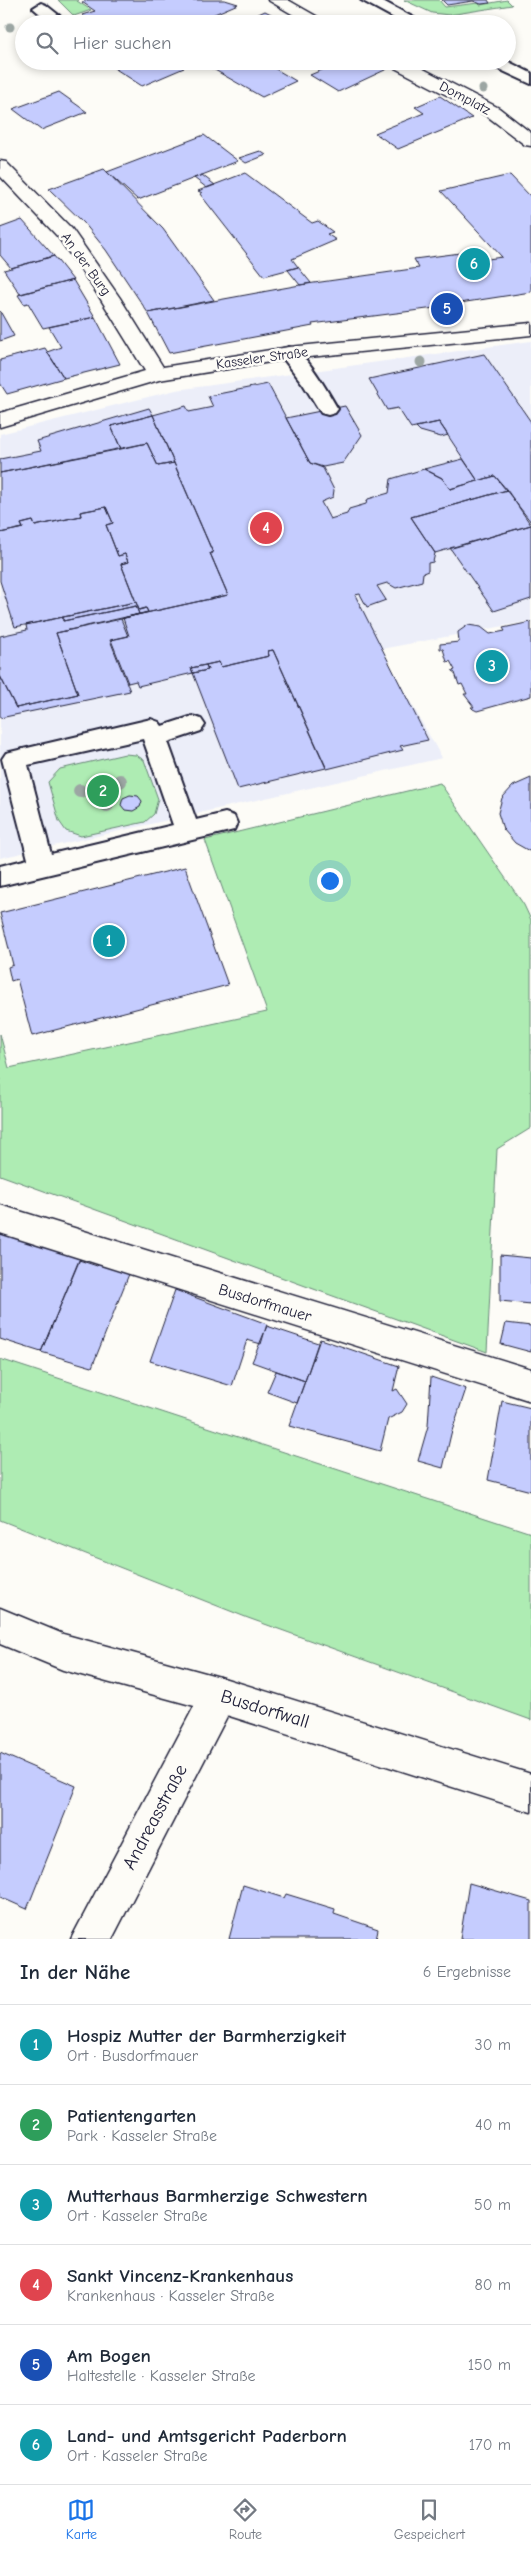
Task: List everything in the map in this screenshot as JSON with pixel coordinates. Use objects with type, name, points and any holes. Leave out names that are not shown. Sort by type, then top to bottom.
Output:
[{"type":"street","points":[[276,0],[305,15]]},
{"type":"street","name":"Domplatz","points":[[412,70],[493,112],[531,141]]},
{"type":"street","name":"An der Burg","points":[[0,166],[65,233],[110,298],[157,374]]},
{"type":"street","name":"Kasseler Straße","points":[[0,420],[157,374],[290,353],[531,329]]},
{"type":"street","name":"Busdorfmauer","points":[[0,1219],[531,1385]]},
{"type":"street","name":"Busdorfwall","points":[[0,1626],[63,1652],[220,1695],[531,1793]]},
{"type":"street","name":"Andreasstraße","points":[[91,1939],[220,1695]]},
{"type":"lane","points":[[369,0],[399,15]]},
{"type":"lane","points":[[42,8],[51,15]]},
{"type":"lane","points":[[512,70],[531,79]]},
{"type":"lane","points":[[290,353],[311,380],[328,409]]},
{"type":"lane","points":[[156,737],[193,725]]},
{"type":"lane","points":[[42,866],[14,759],[151,728],[156,737],[188,832]]},
{"type":"lane","points":[[0,876],[225,823]]},
{"type":"shaded area","points":[[531,341],[531,621],[381,649],[442,758],[0,858],[0,434],[176,390]]},
{"type":"green space","points":[[58,0],[79,0],[77,1],[91,10],[73,15]]},
{"type":"green space","points":[[404,0],[439,0],[445,7],[478,3],[480,5],[507,0],[512,5],[449,15],[432,13]]},
{"type":"green space","points":[[125,754],[136,755],[144,760],[158,799],[154,814],[145,822],[81,836],[66,831],[59,821],[48,782],[60,769]]},
{"type":"green space","points":[[440,783],[524,905],[531,920],[531,1128],[497,1149],[487,1352],[0,1175],[0,1034],[9,1068],[267,1012],[205,840]]},
{"type":"green space","points":[[0,1359],[531,1533],[531,1720],[248,1618],[0,1520]]},
{"type":"building","points":[[88,0],[225,0],[238,4],[212,15],[82,15],[95,11],[82,2]]},
{"type":"building","points":[[442,0],[488,0],[490,3],[481,4],[473,1],[447,5]]},
{"type":"building","points":[[265,11],[273,15],[256,15]]},
{"type":"building","points":[[117,70],[179,70],[142,86]]},
{"type":"building","points":[[215,70],[277,70],[296,81],[262,97]]},
{"type":"building","points":[[322,70],[385,70],[338,92],[310,75]]},
{"type":"building","points":[[59,92],[87,112],[41,130],[13,109]]},
{"type":"building","points":[[440,96],[472,118],[398,149],[375,133],[424,113],[415,107]]},
{"type":"building","points":[[204,135],[238,161],[138,200],[107,172]]},
{"type":"building","points":[[260,151],[266,155],[246,163],[239,158]]},
{"type":"building","points":[[104,169],[163,229],[214,300],[148,313],[106,250],[84,223],[49,189]]},
{"type":"building","points":[[245,173],[312,223],[318,221],[333,232],[327,234],[336,240],[292,259],[298,267],[264,276],[200,194],[202,193],[198,191]]},
{"type":"building","points":[[202,175],[215,185],[207,188],[194,178]]},
{"type":"building","points":[[510,175],[531,197],[531,292],[435,308],[312,324],[313,326],[169,353],[148,313],[300,285],[419,268],[414,259],[476,251],[481,260],[502,257],[441,191]]},
{"type":"building","points":[[22,220],[54,256],[11,268],[0,255],[0,228]]},
{"type":"building","points":[[54,256],[73,280],[20,294],[4,270]]},
{"type":"building","points":[[298,267],[311,283],[300,285],[288,270]]},
{"type":"building","points":[[73,280],[95,317],[43,328],[28,303],[24,304],[18,295]]},
{"type":"building","points":[[0,311],[14,336],[0,341]]},
{"type":"building","points":[[95,317],[120,364],[64,378],[47,352],[61,347],[49,327]]},
{"type":"building","points":[[45,348],[64,378],[7,394],[0,383],[0,360]]},
{"type":"building","points":[[484,354],[531,422],[531,522],[495,476],[478,481],[439,422],[411,428],[398,408],[387,410],[369,379]]},
{"type":"building","points":[[268,384],[310,463],[323,468],[334,490],[333,497],[321,502],[330,519],[347,514],[349,509],[366,504],[368,499],[389,493],[391,479],[424,469],[442,478],[450,489],[495,476],[507,490],[411,517],[435,553],[433,562],[428,563],[428,571],[423,573],[422,581],[396,588],[387,583],[377,586],[386,600],[367,607],[360,594],[355,595],[428,740],[400,746],[403,750],[327,769],[273,650],[268,651],[269,656],[221,667],[219,662],[191,668],[193,673],[138,686],[136,681],[128,683],[111,640],[129,636],[123,618],[228,595],[210,553],[213,553],[153,415],[186,406],[189,412],[213,407],[208,396]]},
{"type":"building","points":[[345,406],[362,435],[343,463],[323,467],[310,463],[286,418]]},
{"type":"building","points":[[149,408],[153,415],[111,426],[121,449],[0,473],[0,459],[41,451],[37,441]]},
{"type":"building","points":[[153,415],[174,463],[158,466],[147,443],[121,449],[111,426]]},
{"type":"building","points":[[439,422],[448,435],[441,437],[420,431],[416,427]]},
{"type":"building","points":[[147,443],[158,466],[174,463],[213,553],[210,553],[228,595],[123,618],[148,612],[146,608],[139,610],[121,564],[128,562],[125,554],[118,556],[106,525],[113,523],[106,507],[80,512],[81,516],[35,526],[33,521],[21,524],[23,528],[0,533],[0,473]]},
{"type":"building","points":[[463,459],[478,481],[450,489],[442,478],[424,469]]},
{"type":"building","points":[[507,490],[531,525],[435,553],[411,517]]},
{"type":"building","points":[[106,507],[113,523],[106,525],[118,556],[125,554],[128,562],[121,564],[136,602],[15,627],[0,581],[0,533],[23,528],[21,524],[33,521],[35,526],[81,516],[80,512]]},
{"type":"building","points":[[531,525],[531,599],[494,611],[450,548]]},
{"type":"building","points":[[136,602],[139,610],[146,608],[148,612],[121,619],[139,614],[136,606],[63,621],[63,617]]},
{"type":"building","points":[[136,606],[139,614],[56,633],[78,694],[16,708],[0,676],[0,636],[27,630],[26,625],[63,617],[63,621]]},
{"type":"building","points":[[121,619],[128,636],[110,640],[130,691],[0,718],[0,676],[16,708],[78,694],[56,633]]},
{"type":"building","points":[[531,622],[531,696],[477,711],[473,709],[471,707],[474,707],[464,694],[467,694],[462,684],[459,685],[455,673],[452,671],[455,670],[450,661],[447,662],[443,649],[440,649],[440,644],[459,642],[458,632],[468,625],[481,627],[490,634],[505,631],[503,628]]},
{"type":"building","points":[[273,650],[326,768],[238,789],[193,673],[208,670],[206,665],[219,662],[221,667],[269,656],[268,651]]},
{"type":"building","points":[[206,665],[208,670],[193,673],[191,668]]},
{"type":"building","points":[[531,778],[531,852],[515,843],[503,829],[498,813],[502,798],[513,786]]},
{"type":"building","points":[[130,795],[138,796],[142,801],[140,807],[133,811],[125,810],[121,805],[123,798]]},
{"type":"building","points":[[185,867],[228,985],[32,1036],[17,979],[11,981],[8,967],[13,965],[0,913]]},
{"type":"building","points":[[0,1230],[80,1259],[41,1352],[0,1339]]},
{"type":"building","points":[[500,1255],[531,1258],[531,1304],[500,1301]]},
{"type":"building","points":[[79,1260],[97,1266],[99,1264],[129,1274],[92,1367],[41,1352]]},
{"type":"building","points":[[175,1290],[267,1324],[261,1344],[247,1340],[232,1386],[150,1361]]},
{"type":"building","points":[[506,1323],[531,1326],[531,1352],[501,1344]]},
{"type":"building","points":[[267,1326],[318,1343],[305,1381],[252,1362]]},
{"type":"building","points":[[320,1339],[399,1366],[393,1391],[397,1389],[407,1404],[402,1412],[388,1419],[380,1451],[289,1426]]},
{"type":"building","points":[[276,1371],[305,1381],[297,1403],[267,1392]]},
{"type":"building","points":[[431,1377],[466,1389],[451,1434],[443,1468],[418,1461],[428,1426]]},
{"type":"building","points":[[502,1401],[531,1408],[531,1491],[488,1480]]},
{"type":"building","points":[[0,1753],[76,1786],[27,1909],[0,1897]]},
{"type":"building","points":[[469,1883],[531,1901],[531,1939],[460,1939]]},
{"type":"building","points":[[243,1885],[284,1898],[286,1894],[335,1909],[334,1914],[378,1929],[376,1939],[229,1939]]},
{"type":"place","name":"Land- und Amtsgericht Paderborn","points":[[474,264]]},
{"type":"place","name":"Am Bogen","points":[[447,309]]},
{"type":"place","name":"Sankt Vincenz-Krankenhaus","points":[[266,528]]},
{"type":"place","name":"Mutterhaus Barmherzige Schwestern","points":[[492,666]]},
{"type":"place","name":"Patientengarten","points":[[103,791]]},
{"type":"place","name":"Hospiz Mutter der Barmherzigkeit","points":[[109,941]]}]
